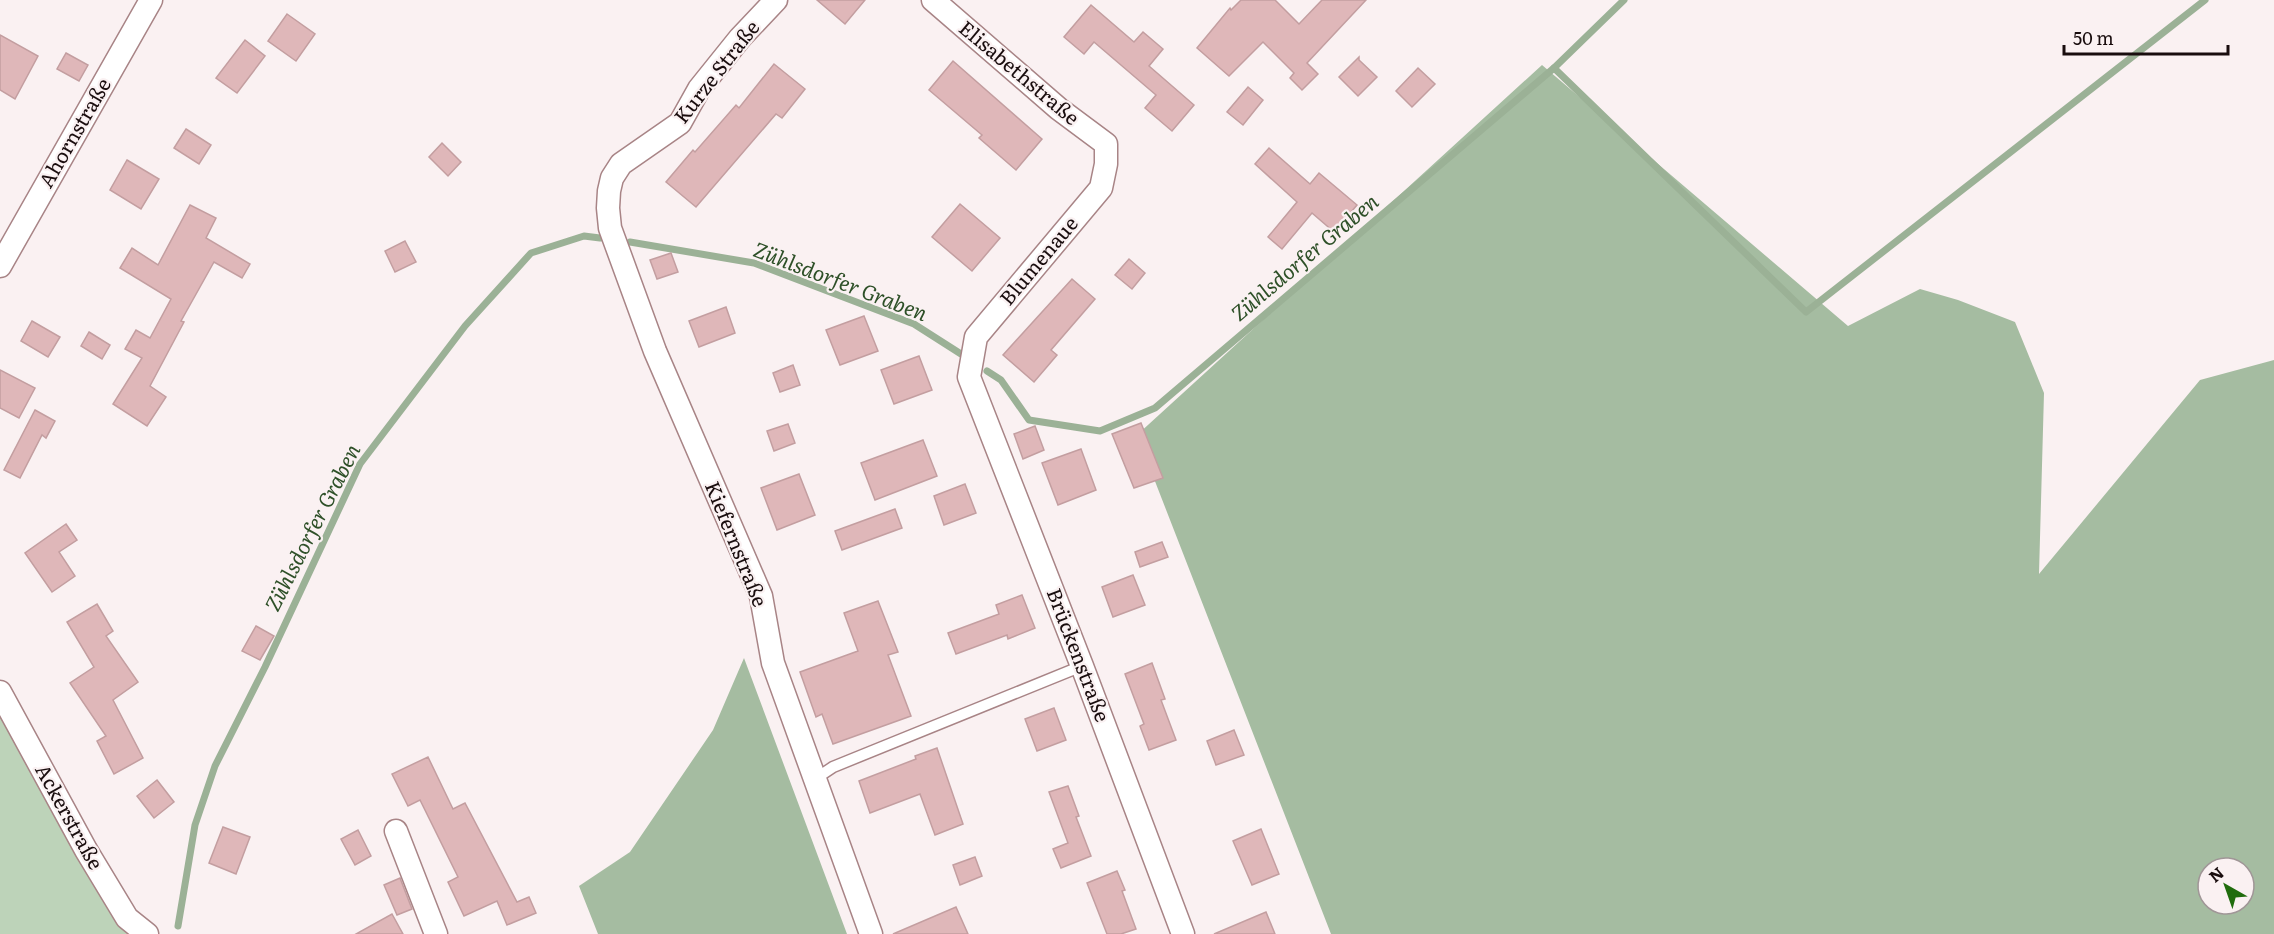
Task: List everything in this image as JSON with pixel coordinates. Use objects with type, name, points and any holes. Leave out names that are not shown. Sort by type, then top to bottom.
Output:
[{"type":"street","name":"Ahornstraße","points":[[0,266],[151,0]]},
{"type":"street","name":"Kurze Straße","points":[[609,191],[612,178],[621,164],[680,123],[699,89],[740,38],[776,0]]},
{"type":"street","name":"Elisabethstraße","points":[[933,0],[1059,109],[1106,144]]},
{"type":"street","name":"Blumenaue","points":[[969,377],[976,337],[1101,188],[1106,164],[1106,144]]},
{"type":"street","name":"Kiefernstraße","points":[[609,191],[610,228],[621,260],[655,351],[761,596],[773,663],[871,934]]},
{"type":"street","name":"Brückenstraße","points":[[969,377],[1082,666],[1183,934]]},
{"type":"street","name":"Ackerstraße","points":[[0,692],[86,850],[127,918],[147,934]]},
{"type":"street","points":[[396,831],[436,934]]},
{"type":"lane","points":[[815,779],[833,767],[1082,666]]},
{"type":"green space","points":[[1542,65],[1848,326],[1920,289],[1958,300],[2015,322],[2044,393],[2039,574],[2200,380],[2274,360],[2274,934],[1331,934],[1137,435]]},
{"type":"green space","points":[[744,658],[847,934],[598,934],[579,886],[630,852],[713,730]]},
{"type":"green space","points":[[0,696],[145,934],[0,934]]},
{"type":"building","points":[[817,0],[865,0],[845,24]]},
{"type":"building","points":[[1241,0],[1275,0],[1299,24],[1322,0],[1366,0],[1307,63],[1318,74],[1302,90],[1290,78],[1294,73],[1263,42],[1229,76],[1197,48],[1230,8],[1231,10]]},
{"type":"building","points":[[1091,5],[1134,42],[1143,32],[1163,49],[1149,66],[1194,105],[1172,131],[1145,108],[1156,95],[1094,42],[1084,54],[1064,37]]},
{"type":"building","points":[[287,14],[315,34],[296,61],[268,41]]},
{"type":"building","points":[[0,35],[38,56],[15,99],[0,90]]},
{"type":"building","points":[[245,40],[265,56],[237,93],[216,78]]},
{"type":"building","points":[[66,53],[88,65],[79,81],[57,69]]},
{"type":"building","points":[[1359,57],[1359,60],[1377,77],[1358,96],[1339,77]]},
{"type":"building","points":[[953,61],[1042,139],[1016,170],[979,138],[982,135],[929,90]]},
{"type":"building","points":[[774,64],[805,89],[782,118],[776,114],[696,207],[666,182],[736,105],[739,108]]},
{"type":"building","points":[[1418,68],[1435,84],[1412,107],[1396,91]]},
{"type":"building","points":[[1248,87],[1263,100],[1243,125],[1227,112]]},
{"type":"building","points":[[186,129],[211,145],[199,164],[174,148]]},
{"type":"building","points":[[442,143],[461,162],[448,176],[429,157]]},
{"type":"building","points":[[1269,148],[1310,184],[1319,173],[1357,205],[1334,232],[1312,213],[1282,249],[1268,237],[1297,202],[1255,164]]},
{"type":"building","points":[[127,160],[159,179],[141,209],[110,190]]},
{"type":"building","points":[[960,204],[1000,238],[972,271],[932,237]]},
{"type":"building","points":[[190,205],[216,218],[206,238],[250,264],[242,278],[214,262],[181,321],[184,322],[150,386],[166,397],[147,426],[113,404],[142,358],[125,349],[136,330],[150,338],[171,299],[120,268],[132,248],[158,265]]},
{"type":"building","points":[[405,241],[416,262],[395,272],[385,251]]},
{"type":"building","points":[[671,253],[678,272],[657,279],[650,260]]},
{"type":"building","points":[[1129,259],[1145,273],[1132,289],[1115,275]]},
{"type":"building","points":[[1072,279],[1095,299],[1051,350],[1057,355],[1034,382],[1003,355]]},
{"type":"building","points":[[726,307],[735,333],[699,347],[689,321]]},
{"type":"building","points":[[864,316],[878,351],[840,365],[826,330]]},
{"type":"building","points":[[32,321],[60,337],[48,357],[21,341]]},
{"type":"building","points":[[89,332],[110,345],[102,359],[81,346]]},
{"type":"building","points":[[919,356],[932,390],[894,404],[881,370]]},
{"type":"building","points":[[793,365],[800,385],[780,392],[773,373]]},
{"type":"building","points":[[0,370],[35,388],[19,418],[0,408]]},
{"type":"building","points":[[35,410],[55,421],[46,438],[42,435],[20,478],[4,470]]},
{"type":"building","points":[[1141,423],[1163,478],[1134,488],[1112,434]]},
{"type":"building","points":[[788,424],[795,443],[774,451],[767,431]]},
{"type":"building","points":[[1035,426],[1044,450],[1023,459],[1014,434]]},
{"type":"building","points":[[923,440],[937,476],[875,500],[861,463]]},
{"type":"building","points":[[1081,449],[1096,490],[1058,505],[1042,463]]},
{"type":"building","points":[[799,474],[815,515],[777,530],[761,488]]},
{"type":"building","points":[[965,484],[976,513],[944,525],[934,496]]},
{"type":"building","points":[[895,509],[902,528],[842,550],[835,531]]},
{"type":"building","points":[[66,524],[77,540],[59,552],[75,576],[52,592],[25,553]]},
{"type":"building","points":[[1162,542],[1168,557],[1140,567],[1135,552]]},
{"type":"building","points":[[1133,575],[1145,605],[1113,617],[1102,587]]},
{"type":"building","points":[[1022,595],[1035,628],[1008,639],[1007,635],[956,654],[948,633],[999,614],[996,605]]},
{"type":"building","points":[[878,601],[898,652],[888,655],[911,716],[833,744],[822,714],[816,717],[800,672],[858,651],[844,613]]},
{"type":"building","points":[[97,604],[113,631],[106,636],[138,682],[113,700],[143,758],[114,774],[97,741],[106,736],[70,683],[94,667],[67,622]]},
{"type":"building","points":[[256,626],[274,636],[260,660],[242,651]]},
{"type":"building","points":[[1152,663],[1165,699],[1161,700],[1176,740],[1149,750],[1140,726],[1144,724],[1125,674]]},
{"type":"building","points":[[1054,708],[1066,740],[1037,751],[1025,719]]},
{"type":"building","points":[[1234,730],[1244,755],[1216,765],[1207,741]]},
{"type":"building","points":[[937,748],[963,824],[935,835],[920,794],[870,813],[859,781],[916,759],[915,756]]},
{"type":"building","points":[[428,757],[453,809],[465,803],[517,902],[529,897],[536,913],[507,925],[497,901],[464,916],[448,882],[458,877],[420,800],[408,806],[392,774]]},
{"type":"building","points":[[157,780],[174,802],[154,818],[137,796]]},
{"type":"building","points":[[1068,786],[1079,816],[1076,817],[1091,856],[1061,868],[1053,849],[1068,843],[1049,792]]},
{"type":"building","points":[[223,827],[250,837],[236,874],[209,863]]},
{"type":"building","points":[[1261,829],[1279,874],[1252,885],[1233,841]]},
{"type":"building","points":[[358,830],[371,856],[355,865],[341,839]]},
{"type":"building","points":[[975,857],[982,876],[960,885],[953,865]]},
{"type":"building","points":[[1117,871],[1136,929],[1121,934],[1107,934],[1087,883]]},
{"type":"building","points":[[400,878],[412,909],[397,915],[384,885]]},
{"type":"building","points":[[956,907],[968,934],[893,934]]},
{"type":"building","points":[[1266,912],[1275,934],[1214,934]]},
{"type":"building","points":[[392,914],[403,934],[356,934]]},
{"type":"waterway","name":"Zühlsdorfer Graben","points":[[987,371],[1001,380],[1029,420],[1100,431],[1155,408],[1554,68],[1624,0]]},
{"type":"waterway","points":[[1554,68],[1806,312],[2205,0]]},
{"type":"waterway","name":"Zühlsdorfer Graben","points":[[178,926],[195,825],[215,766],[265,667],[360,464],[465,326],[531,253],[584,236],[600,238]]},
{"type":"waterway","name":"Zühlsdorfer Graben","points":[[630,242],[754,263],[914,324],[961,354]]}]
